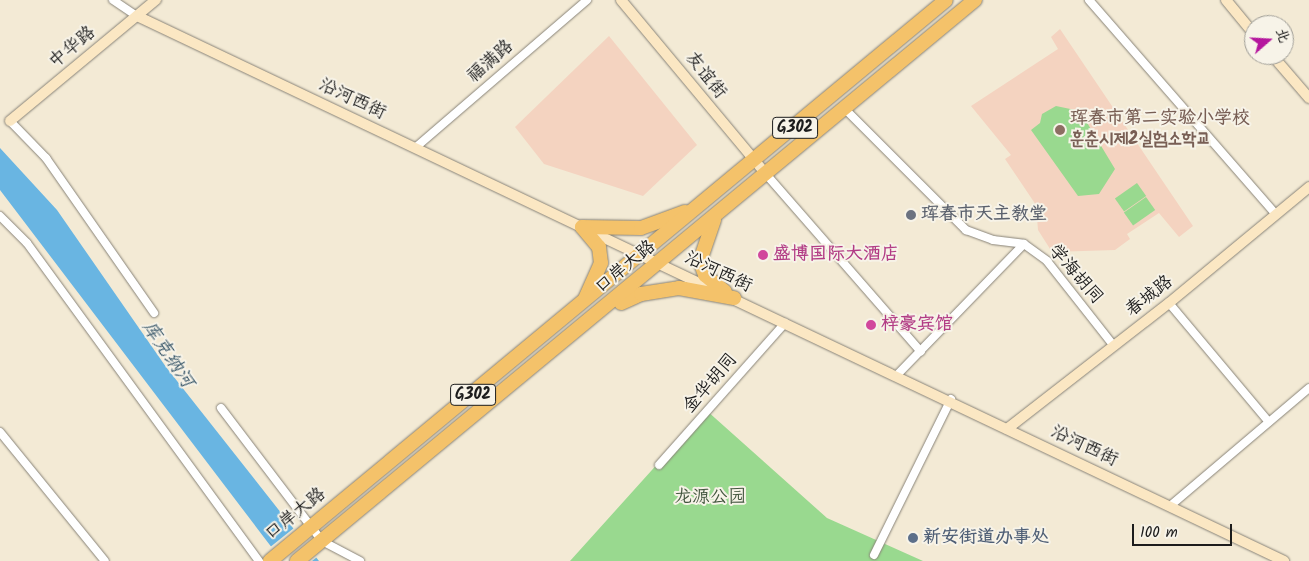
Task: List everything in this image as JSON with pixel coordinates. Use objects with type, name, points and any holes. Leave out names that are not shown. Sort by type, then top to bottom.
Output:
[{"type":"highway","name":"口岸大路","points":[[270,561],[754,162],[946,0]]},
{"type":"highway","name":"口岸大路","points":[[298,561],[596,317],[764,173],[975,0]]},
{"type":"highway","points":[[582,227],[622,230],[653,225],[704,203]]},
{"type":"highway","points":[[717,213],[700,261],[711,282],[734,298]]},
{"type":"highway","points":[[582,227],[599,247],[601,263],[582,304]]},
{"type":"highway","points":[[596,317],[641,294],[679,288],[734,298]]},
{"type":"street","points":[[113,0],[137,16]]},
{"type":"street","name":"中华路","points":[[10,121],[156,0]]},
{"type":"street","name":"福满路","points":[[415,148],[587,0]]},
{"type":"street","name":"友谊街","points":[[621,0],[764,173]]},
{"type":"street","points":[[1089,0],[1276,214]]},
{"type":"street","points":[[1226,0],[1244,22]]},
{"type":"street","name":"沿河西街","points":[[137,16],[951,399],[1008,429],[1284,561]]},
{"type":"street","points":[[1281,65],[1309,98]]},
{"type":"street","name":"学海胡同","points":[[844,108],[966,230],[993,240],[1024,244],[1047,261],[1114,346]]},
{"type":"street","points":[[10,121],[46,158],[154,313]]},
{"type":"street","points":[[764,173],[921,352]]},
{"type":"street","name":"春城路","points":[[1008,429],[1169,303],[1309,186]]},
{"type":"street","points":[[0,216],[28,243],[259,561]]},
{"type":"street","points":[[897,374],[921,352],[1024,244]]},
{"type":"street","points":[[1169,303],[1269,422]]},
{"type":"street","name":"金华胡同","points":[[659,465],[785,322]]},
{"type":"street","points":[[1170,506],[1309,388]]},
{"type":"street","points":[[874,555],[951,399]]},
{"type":"street","points":[[221,408],[318,544],[360,561]]},
{"type":"street","points":[[0,432],[106,561]]},
{"type":"shaded area","name":"珲春市第二实验小学校 훈춘시제2실험소학교","points":[[1060,29],[1193,226],[1179,237],[1159,213],[1127,234],[1130,239],[1115,250],[1052,252],[1038,230],[1036,205],[1005,159],[1011,155],[971,106],[1058,49],[1051,37]]},
{"type":"shaded area","points":[[609,36],[697,145],[643,196],[544,164],[515,127]]},
{"type":"green space","points":[[1056,106],[1080,111],[1115,169],[1099,194],[1078,196],[1031,130],[1040,123],[1042,114]]},
{"type":"green space","points":[[1137,183],[1146,196],[1124,212],[1115,198]]},
{"type":"green space","points":[[1146,197],[1155,210],[1133,226],[1124,212]]},
{"type":"green space","name":"龙源公园","points":[[706,410],[827,518],[923,561],[570,561]]},
{"type":"water","points":[[0,148],[57,210],[166,367],[319,561],[282,561],[0,190]]},
{"type":"pier","points":[[294,528],[317,557],[312,561],[278,561],[269,548]]},
{"type":"place","name":"珲春市第二实验小学校 훈춘시제2실험소학교","points":[[1060,130]]},
{"type":"place","name":"珲春市天主教堂","points":[[911,215]]},
{"type":"place","name":"盛博国际大酒店","points":[[763,255]]},
{"type":"place","name":"梓豪宾馆","points":[[871,325]]},
{"type":"place","name":"新安街道办事处","points":[[913,538]]},
{"type":"water label","name":"库克纳河","points":[[167,355]]}]
